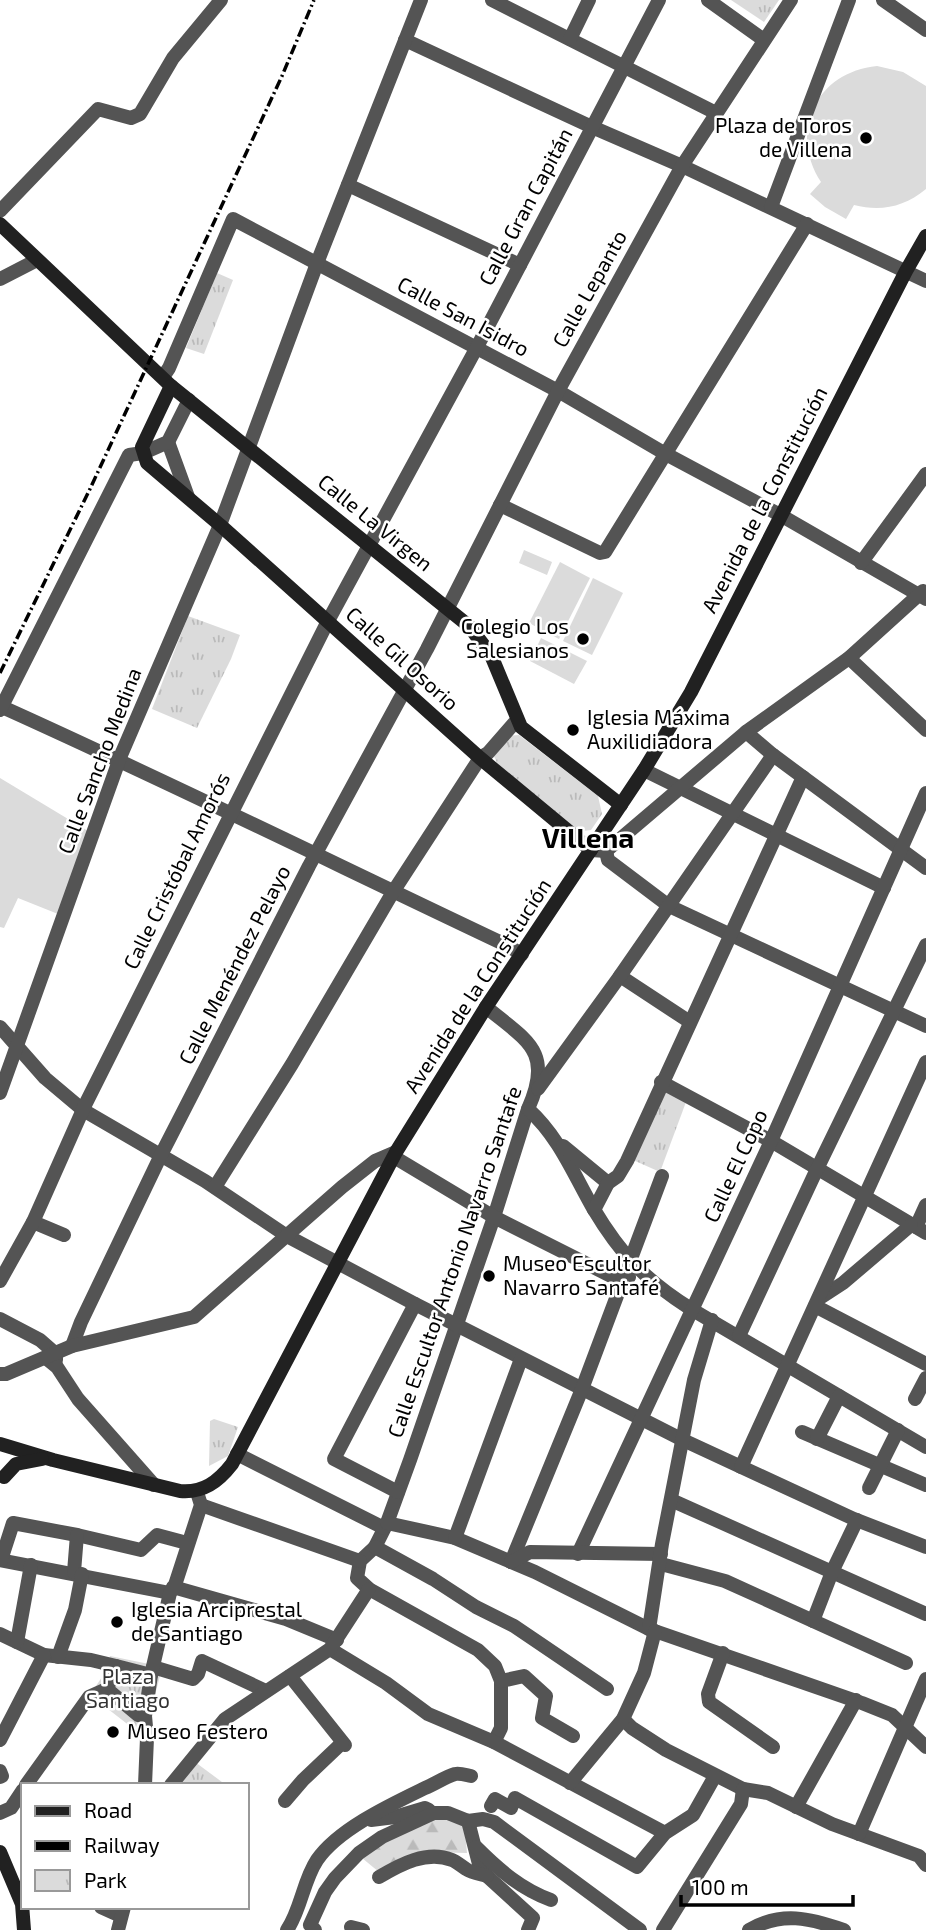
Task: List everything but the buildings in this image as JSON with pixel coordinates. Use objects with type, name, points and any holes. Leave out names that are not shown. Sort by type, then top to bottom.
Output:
[{"type":"street","points":[[0,211],[98,108],[131,118],[141,114],[173,58],[204,24],[221,0]]},
{"type":"street","name":"Calle Sancho Medina","points":[[0,1093],[120,760],[220,525],[317,263],[421,0]]},
{"type":"street","points":[[492,0],[716,113]]},
{"type":"street","points":[[570,39],[589,0]]},
{"type":"street","name":"Calle Gran Capitán","points":[[369,544],[477,347],[659,0]]},
{"type":"street","points":[[708,0],[764,40]]},
{"type":"street","name":"Calle Lepanto","points":[[447,610],[558,391],[682,166],[791,0]]},
{"type":"street","points":[[771,207],[849,0]]},
{"type":"street","points":[[883,0],[926,30]]},
{"type":"street","points":[[405,40],[926,281]]},
{"type":"street","points":[[348,185],[520,265]]},
{"type":"street","name":"Calle San Isidro","points":[[167,382],[169,368],[233,219],[477,347],[862,563],[924,594]]},
{"type":"street","name":"Calle La Virgen","points":[[0,224],[167,382],[468,626],[486,647],[517,720]]},
{"type":"street","points":[[500,505],[600,553],[605,552],[807,224]]},
{"type":"street","name":"Avenida de la Constitución","points":[[199,1498],[219,1479],[237,1454],[395,1154],[486,1007],[644,770],[691,692],[926,236]]},
{"type":"street","points":[[0,279],[37,260]]},
{"type":"street","points":[[145,458],[142,447],[167,382]]},
{"type":"street","points":[[145,458],[167,442],[189,400]]},
{"type":"street","name":"Calle Gil Osorio","points":[[167,442],[188,497]]},
{"type":"street","points":[[145,458],[129,454],[1,709],[120,760],[522,954]]},
{"type":"street","name":"Calle Gil Osorio","points":[[145,458],[480,758],[591,850]]},
{"type":"street","points":[[862,563],[926,474]]},
{"type":"street","name":"Calle Cristóbal Amorós","points":[[0,1281],[33,1222],[83,1110],[229,814],[369,544]]},
{"type":"street","points":[[591,850],[606,851],[746,732],[849,658],[924,594]]},
{"type":"street","name":"Calle Menéndez Pelayo","points":[[72,1346],[81,1321],[161,1155],[315,855],[447,610]]},
{"type":"street","points":[[849,658],[926,730]]},
{"type":"street","points":[[215,1188],[393,892],[480,758],[488,753],[517,720],[527,733],[621,805]]},
{"type":"street","points":[[746,732],[926,868]]},
{"type":"street","points":[[536,1093],[773,755]]},
{"type":"street","points":[[644,770],[884,888]]},
{"type":"street","points":[[594,1210],[608,1183],[618,1176],[626,1161],[803,776]]},
{"type":"street","name":"Calle El Copo","points":[[578,1554],[771,1141],[926,793]]},
{"type":"street","points":[[606,851],[608,860],[669,906],[926,1026]]},
{"type":"street","points":[[739,1336],[926,945]]},
{"type":"street","points":[[620,976],[690,1022]]},
{"type":"street","name":"Calle Escultor Antonio Navarro Santafe","points":[[375,1547],[386,1526],[494,1217],[528,1109],[536,1093],[540,1066],[533,1049],[524,1038],[486,1007]]},
{"type":"street","points":[[0,1027],[45,1077],[83,1110],[215,1188],[287,1236],[521,1359],[683,1440],[857,1520],[926,1547]]},
{"type":"street","points":[[741,1467],[926,1062]]},
{"type":"street","points":[[661,1082],[771,1141],[918,1228]]},
{"type":"street","points":[[528,1109],[546,1125],[594,1210],[641,1273],[663,1291],[926,1447]]},
{"type":"street","points":[[557,1141],[608,1183]]},
{"type":"street","points":[[0,1374],[53,1360],[72,1346],[194,1317],[375,1161],[395,1154],[494,1217],[621,1281]]},
{"type":"street","points":[[511,1562],[582,1389],[662,1176]]},
{"type":"street","points":[[817,1302],[918,1228],[926,1205]]},
{"type":"street","points":[[33,1222],[64,1235]]},
{"type":"street","points":[[621,1281],[626,1277],[632,1278],[663,1291]]},
{"type":"street","points":[[817,1302],[926,1363]]},
{"type":"street","points":[[398,1492],[334,1460],[415,1304]]},
{"type":"street","points":[[0,1319],[40,1340],[78,1399],[154,1485]]},
{"type":"street","points":[[570,1783],[623,1719],[644,1673],[671,1500],[694,1380],[712,1320]]},
{"type":"street","points":[[455,1538],[521,1359]]},
{"type":"street","points":[[915,1399],[926,1378]]},
{"type":"street","points":[[817,1439],[839,1395]]},
{"type":"street","points":[[869,1488],[898,1430]]},
{"type":"street","points":[[802,1432],[926,1485]]},
{"type":"street","points":[[2,1483],[3,1446],[180,1491],[360,1564]]},
{"type":"street","points":[[237,1454],[386,1526],[455,1538],[652,1630],[856,1700],[892,1715],[926,1747]]},
{"type":"street","points":[[109,1474],[117,1460],[128,1458]]},
{"type":"street","points":[[2,1483],[10,1469],[22,1461],[53,1460]]},
{"type":"street","points":[[145,1783],[145,1717],[152,1671],[199,1498]]},
{"type":"street","points":[[671,1500],[926,1614]]},
{"type":"street","points":[[813,1621],[832,1572],[857,1520]]},
{"type":"street","points":[[187,1543],[157,1535],[141,1550],[13,1523],[1,1560],[172,1590],[286,1619],[334,1644],[428,1714],[494,1742],[666,1833]]},
{"type":"street","points":[[0,1740],[51,1656],[75,1610],[77,1535]]},
{"type":"street","points":[[494,1742],[501,1728],[500,1681],[495,1666],[478,1650],[369,1589],[357,1578],[360,1564],[375,1547],[433,1579],[476,1607],[514,1626],[607,1689]]},
{"type":"street","points":[[511,1562],[530,1552],[661,1559],[725,1581],[906,1663]]},
{"type":"street","points":[[17,1642],[31,1565]]},
{"type":"street","points":[[173,1782],[225,1719],[334,1644],[369,1589]]},
{"type":"street","points":[[0,1634],[51,1656],[91,1660],[188,1679],[193,1679],[198,1674],[202,1661],[266,1691]]},
{"type":"street","points":[[723,1653],[708,1694],[709,1702],[773,1747]]},
{"type":"street","points":[[29,1783],[89,1697],[107,1689],[116,1666]]},
{"type":"street","points":[[285,1801],[303,1780],[344,1744],[290,1676]]},
{"type":"street","points":[[500,1681],[524,1676],[546,1696],[542,1718],[573,1736]]},
{"type":"street","points":[[859,1834],[925,1681]]},
{"type":"street","points":[[107,1689],[138,1715],[145,1717]]},
{"type":"street","points":[[796,1807],[856,1700]]},
{"type":"street","points":[[623,1719],[642,1735],[743,1789],[768,1793],[859,1834],[923,1856]]},
{"type":"street","points":[[0,1771],[0,1777]]},
{"type":"street","points":[[286,1930],[317,1859],[362,1821],[393,1803],[458,1773],[471,1776]]},
{"type":"street","points":[[531,1924],[483,1870],[475,1846],[481,1816],[495,1799],[511,1808],[515,1798],[637,1867],[666,1833],[693,1815],[715,1776]]},
{"type":"street","points":[[663,1930],[741,1804],[743,1789]]},
{"type":"street","points":[[0,1813],[10,1808],[21,1794]]},
{"type":"street","points":[[362,1821],[425,1808],[441,1813],[481,1816],[509,1832],[640,1930]]},
{"type":"street","points":[[313,1928],[325,1892],[359,1853],[383,1838],[441,1813]]},
{"type":"street","points":[[475,1846],[512,1880],[551,1900]]},
{"type":"street","points":[[0,1852],[21,1899]]},
{"type":"street","points":[[379,1877],[423,1857],[454,1860],[468,1871],[483,1870]]},
{"type":"street","points":[[23,1909],[23,1930]]},
{"type":"street","points":[[105,1909],[121,1918]]},
{"type":"street","points":[[749,1930],[763,1922],[779,1918],[804,1919],[844,1930]]},
{"type":"green space","points":[[731,0],[779,0],[764,22]]},
{"type":"green space","name":"Plaza de Toros de Villena","points":[[877,66],[903,72],[926,86],[926,189],[901,204],[883,208],[854,205],[846,219],[825,207],[810,194],[821,182],[811,162],[807,143],[808,124],[814,107],[824,92],[838,79]]},
{"type":"green space","points":[[217,273],[233,280],[204,354],[186,348]]},
{"type":"green space","points":[[524,550],[552,562],[547,575],[519,563]]},
{"type":"green space","points":[[560,562],[590,578],[559,639],[529,623]]},
{"type":"green space","points":[[593,578],[623,593],[592,655],[563,641]]},
{"type":"green space","points":[[188,616],[240,635],[197,728],[152,709]]},
{"type":"green space","points":[[541,638],[587,661],[574,684],[530,661]]},
{"type":"green space","points":[[519,735],[598,796],[602,814],[591,830],[574,832],[497,763],[493,754],[506,736]]},
{"type":"green space","points":[[0,778],[88,831],[58,914],[18,898],[4,928],[0,927]]},
{"type":"green space","points":[[664,1087],[686,1102],[660,1172],[633,1160]]},
{"type":"green space","points":[[214,1419],[238,1427],[228,1456],[209,1466],[210,1421]]},
{"type":"green space","name":"Plaza Santiago","points":[[110,1656],[149,1664],[161,1672],[144,1737],[90,1695],[106,1671]]},
{"type":"green space","points":[[191,1759],[223,1783],[182,1783],[176,1778]]},
{"type":"green space","points":[[438,1818],[458,1821],[465,1830],[467,1853],[430,1852],[379,1872],[362,1858],[384,1841]]},
{"type":"railway","points":[[0,673],[89,491],[282,76],[314,0]]},
{"type":"place","name":"Plaza de Toros de Villena","points":[[866,138]]},
{"type":"place","name":"Colegio Los Salesianos","points":[[583,639]]},
{"type":"place","name":"Iglesia Máxima Auxilidiadora","points":[[573,730]]},
{"type":"place","name":"Museo Escultor Navarro Santafé","points":[[489,1276]]},
{"type":"place","name":"Iglesia Arciprestal de Santiago","points":[[117,1622]]},
{"type":"place","name":"Museo Festero","points":[[113,1732]]},
{"type":"district","name":"Villena","points":[[588,838]]}]
